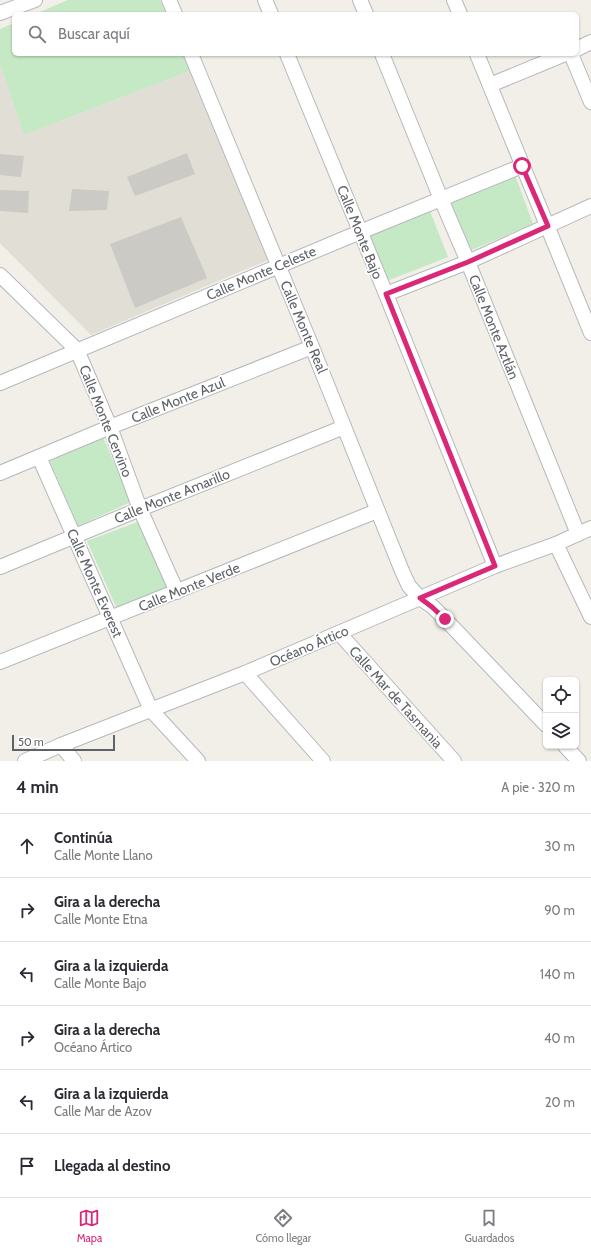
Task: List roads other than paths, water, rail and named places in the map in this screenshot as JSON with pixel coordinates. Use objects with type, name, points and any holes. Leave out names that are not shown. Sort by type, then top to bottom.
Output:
[{"type":"street","points":[[0,13],[35,0]]},
{"type":"street","points":[[169,0],[174,12]]},
{"type":"street","points":[[265,0],[270,12]]},
{"type":"street","points":[[360,0],[365,12]]},
{"type":"street","points":[[454,0],[459,12]]},
{"type":"street","points":[[579,48],[591,42]]},
{"type":"street","name":"Calle Monte Real","points":[[193,56],[312,346],[377,511],[409,586],[420,598],[445,619],[543,722]]},
{"type":"street","name":"Calle Monte Bajo","points":[[288,56],[386,294],[495,566]]},
{"type":"street","name":"Calle Monte Aztlán","points":[[383,56],[578,534]]},
{"type":"street","points":[[478,56],[591,333]]},
{"type":"street","points":[[490,85],[560,56]]},
{"type":"street","points":[[572,56],[591,102]]},
{"type":"street","name":"Calle Monte Celeste","points":[[0,382],[522,166]]},
{"type":"street","points":[[386,294],[468,262],[591,206]]},
{"type":"street","name":"Calle Monte Cervino","points":[[0,275],[77,350],[110,427],[140,509],[177,592]]},
{"type":"street","name":"Calle Monte Azul","points":[[0,473],[312,346]]},
{"type":"street","name":"Calle Monte Amarillo","points":[[0,567],[344,427]]},
{"type":"street","name":"Calle Monte Everest","points":[[38,457],[151,710],[198,761]]},
{"type":"street","name":"Calle Monte Verde","points":[[0,662],[377,511]]},
{"type":"street","name":"Océano Ártico","points":[[25,761],[61,745],[245,673],[495,566],[556,544],[591,528]]},
{"type":"street","points":[[556,544],[591,617]]},
{"type":"street","name":"Calle Mar de Tasmania","points":[[339,633],[454,761]]},
{"type":"street","points":[[245,673],[323,761]]},
{"type":"street","points":[[61,745],[74,761]]},
{"type":"street","points":[[569,749],[579,761]]}]
